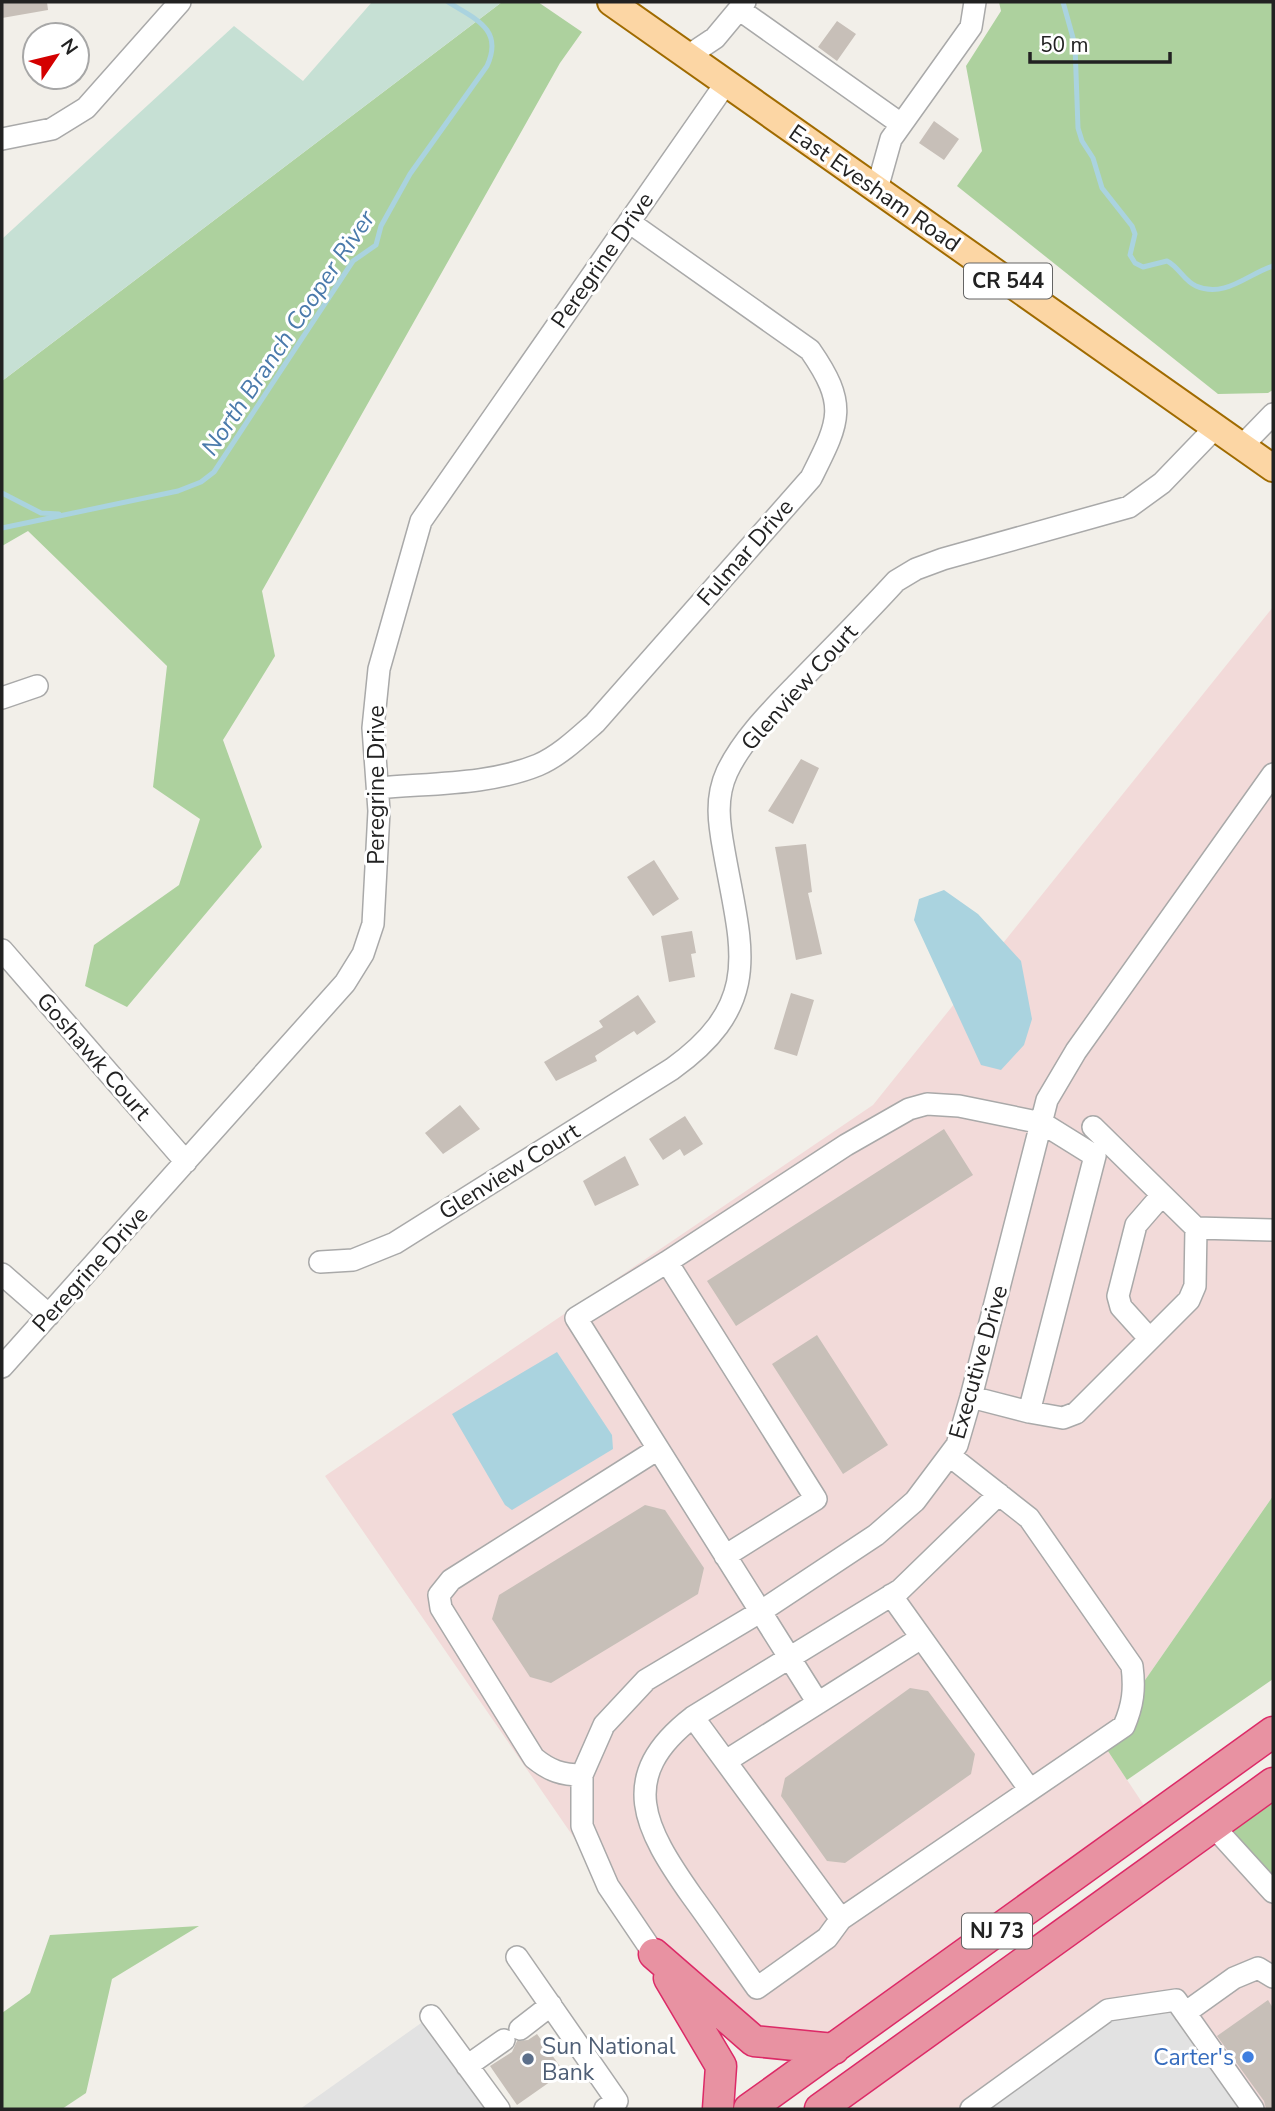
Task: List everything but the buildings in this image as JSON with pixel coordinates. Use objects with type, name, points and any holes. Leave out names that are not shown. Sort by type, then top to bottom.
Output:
[{"type":"highway","name":"NJ 73","points":[[749,2109],[1273,1732]]},
{"type":"highway","points":[[1213,1826],[1208,1802],[1210,1791],[1244,1753]]},
{"type":"highway","name":"NJ 73","points":[[820,2109],[1273,1783]]},
{"type":"highway","points":[[654,1954],[754,2041],[834,2049]]},
{"type":"highway","points":[[654,1954],[721,2066],[718,2109]]},
{"type":"main road","name":"East Evesham Road","points":[[611,2],[1215,428]]},
{"type":"main road","name":"CR 544","points":[[1215,428],[1273,468]]},
{"type":"street","points":[[2,139],[52,129],[86,108],[180,2]]},
{"type":"street","points":[[877,189],[891,139],[971,27],[975,2]]},
{"type":"street","points":[[688,56],[715,38],[743,6],[901,124]]},
{"type":"street","name":"Peregrine Drive","points":[[2,1367],[345,984],[363,954],[373,923],[379,811],[373,728],[379,669],[421,521],[726,82]]},
{"type":"street","name":"Fulmar Drive","points":[[377,788],[500,776],[540,764],[570,745],[595,723],[811,478],[835,431],[838,419],[833,395],[822,368],[810,350],[629,222]]},
{"type":"street","points":[[1242,446],[1273,414]]},
{"type":"street","name":"Glenview Court","points":[[320,1262],[353,1260],[395,1243],[672,1069],[713,1036],[728,1014],[741,963],[741,936],[718,818],[720,794],[727,772],[765,718],[896,581],[916,569],[943,559],[1129,507],[1162,483],[1215,428]]},
{"type":"street","points":[[2,698],[37,686]]},
{"type":"street","name":"Executive Drive","points":[[654,1954],[608,1886],[582,1826],[582,1775],[604,1725],[646,1680],[760,1612],[876,1535],[915,1501],[950,1456],[957,1444],[971,1397],[1047,1100],[1076,1051],[1273,774]]},
{"type":"street","name":"Goshawk Court","points":[[2,950],[186,1162]]},
{"type":"street","points":[[818,1703],[576,1318],[846,1145],[909,1109],[927,1104],[959,1105],[1042,1124],[1095,1156],[1030,1412]]},
{"type":"street","points":[[1093,1126],[1196,1228],[1273,1230]]},
{"type":"street","points":[[1149,1338],[1122,1307],[1118,1296],[1136,1225],[1162,1195]]},
{"type":"street","points":[[971,1397],[1063,1418],[1076,1413],[1189,1300],[1195,1286],[1196,1228]]},
{"type":"street","points":[[667,1262],[816,1499],[725,1556]]},
{"type":"street","points":[[2,1274],[49,1315]]},
{"type":"street","points":[[582,1775],[564,1775],[547,1769],[534,1758],[441,1608],[439,1595],[451,1580],[658,1449]]},
{"type":"street","points":[[950,1456],[999,1494],[1029,1518],[1132,1666],[1135,1687],[1132,1707],[1124,1726],[841,1919],[827,1938],[757,1988],[659,1848],[647,1820],[645,1790],[653,1761],[669,1735],[693,1717],[891,1595],[999,1494]]},
{"type":"street","points":[[891,1595],[1030,1790]]},
{"type":"street","points":[[726,1761],[921,1638]]},
{"type":"street","points":[[693,1717],[841,1919]]},
{"type":"street","points":[[1213,1826],[1273,1892]]},
{"type":"street","points":[[517,1957],[617,2101],[605,2109]]},
{"type":"street","points":[[1185,2014],[1234,1978],[1258,1968],[1273,1977]]},
{"type":"street","points":[[971,2109],[1108,2010],[1176,2000],[1253,2109]]},
{"type":"street","points":[[467,2066],[551,2006]]},
{"type":"street","points":[[431,2016],[499,2109]]},
{"type":"shaded area","points":[[1273,607],[1273,1496],[1102,1742],[1153,1819],[834,2049],[754,2041],[654,1954],[325,1476],[873,1105]]},
{"type":"shaded area","points":[[1273,1783],[1273,2109],[820,2109]]},
{"type":"shaded area","points":[[1176,2000],[1253,2109],[971,2109],[1108,2010]]},
{"type":"shaded area","points":[[431,2016],[499,2109],[300,2109]]},
{"type":"green space","points":[[372,2],[502,2],[2,381],[2,239],[234,26],[303,81]]},
{"type":"green space","points":[[502,2],[538,2],[582,32],[560,63],[262,591],[275,656],[223,740],[262,847],[127,1007],[85,986],[94,945],[179,885],[200,819],[153,787],[167,666],[28,531],[2,546],[2,381]]},
{"type":"green space","points":[[999,2],[1273,2],[1273,390],[1268,393],[1218,394],[957,186],[982,151],[966,66],[1001,11]]},
{"type":"green space","points":[[1273,1496],[1273,1679],[1127,1780],[1102,1742]]},
{"type":"green space","points":[[1273,1786],[1273,1892],[1213,1826]]},
{"type":"green space","points":[[199,1926],[112,1979],[86,2093],[62,2109],[2,2109],[2,2013],[30,1993],[50,1935]]},
{"type":"water","points":[[944,890],[978,914],[1021,961],[1032,1019],[1024,1045],[1001,1070],[981,1065],[914,920],[919,899]]},
{"type":"water","points":[[557,1352],[612,1435],[613,1449],[512,1510],[505,1505],[452,1414]]},
{"type":"waterway","name":"North Branch Cooper River","points":[[2,528],[178,491],[201,482],[214,472],[353,261],[376,245],[381,226],[410,174],[487,66],[492,43],[489,34],[477,20],[448,2]]},
{"type":"waterway","points":[[1063,2],[1075,45],[1078,128],[1082,141],[1093,158],[1102,188],[1132,226],[1135,234],[1130,255],[1135,263],[1143,267],[1167,261],[1192,284],[1207,289],[1236,284],[1273,266]]},
{"type":"waterway","points":[[2,493],[41,513],[59,514]]},
{"type":"place","name":"Carter's","points":[[1248,2057]]},
{"type":"place","name":"Sun National Bank","points":[[528,2059]]}]
